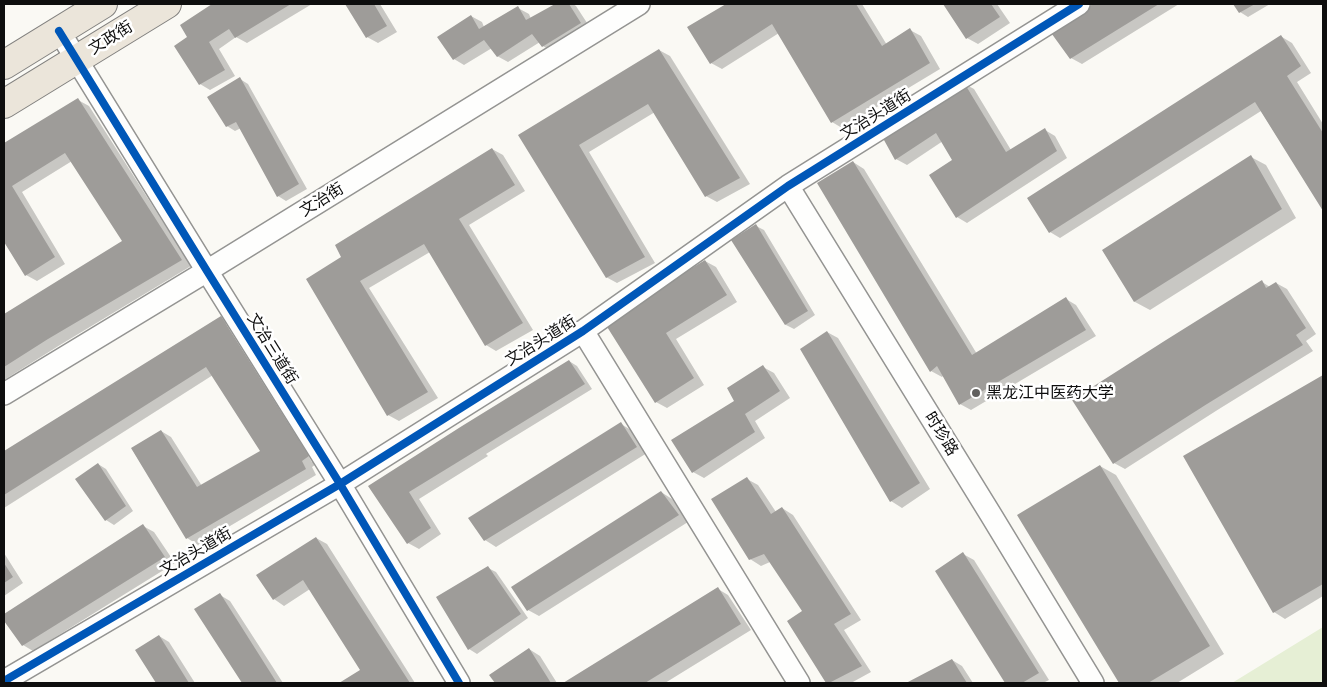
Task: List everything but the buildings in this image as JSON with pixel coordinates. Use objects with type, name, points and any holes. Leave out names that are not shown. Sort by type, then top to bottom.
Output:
[{"type":"main road","name":"文政街","points":[[4,65],[103,4]]},
{"type":"main road","name":"文政街","points":[[4,104],[166,4]]},
{"type":"street","name":"文治街","points":[[4,394],[639,4]]},
{"type":"street","name":"文治头道街","points":[[4,681],[340,484],[583,331],[788,186],[1079,4]]},
{"type":"street","name":"文治三道街","points":[[59,31],[340,484],[459,683]]},
{"type":"street","name":"时珍路","points":[[788,186],[992,515],[1093,683]]},
{"type":"street","points":[[583,331],[799,683]]},
{"type":"green space","points":[[1323,627],[1323,683],[1232,683]]},
{"type":"cycle path","points":[[4,681],[340,484],[583,331],[788,186],[1079,4]]},
{"type":"cycle path","points":[[59,31],[340,484],[459,683]]},
{"type":"place","name":"黑龙江中医药大学","points":[[976,393]]}]
